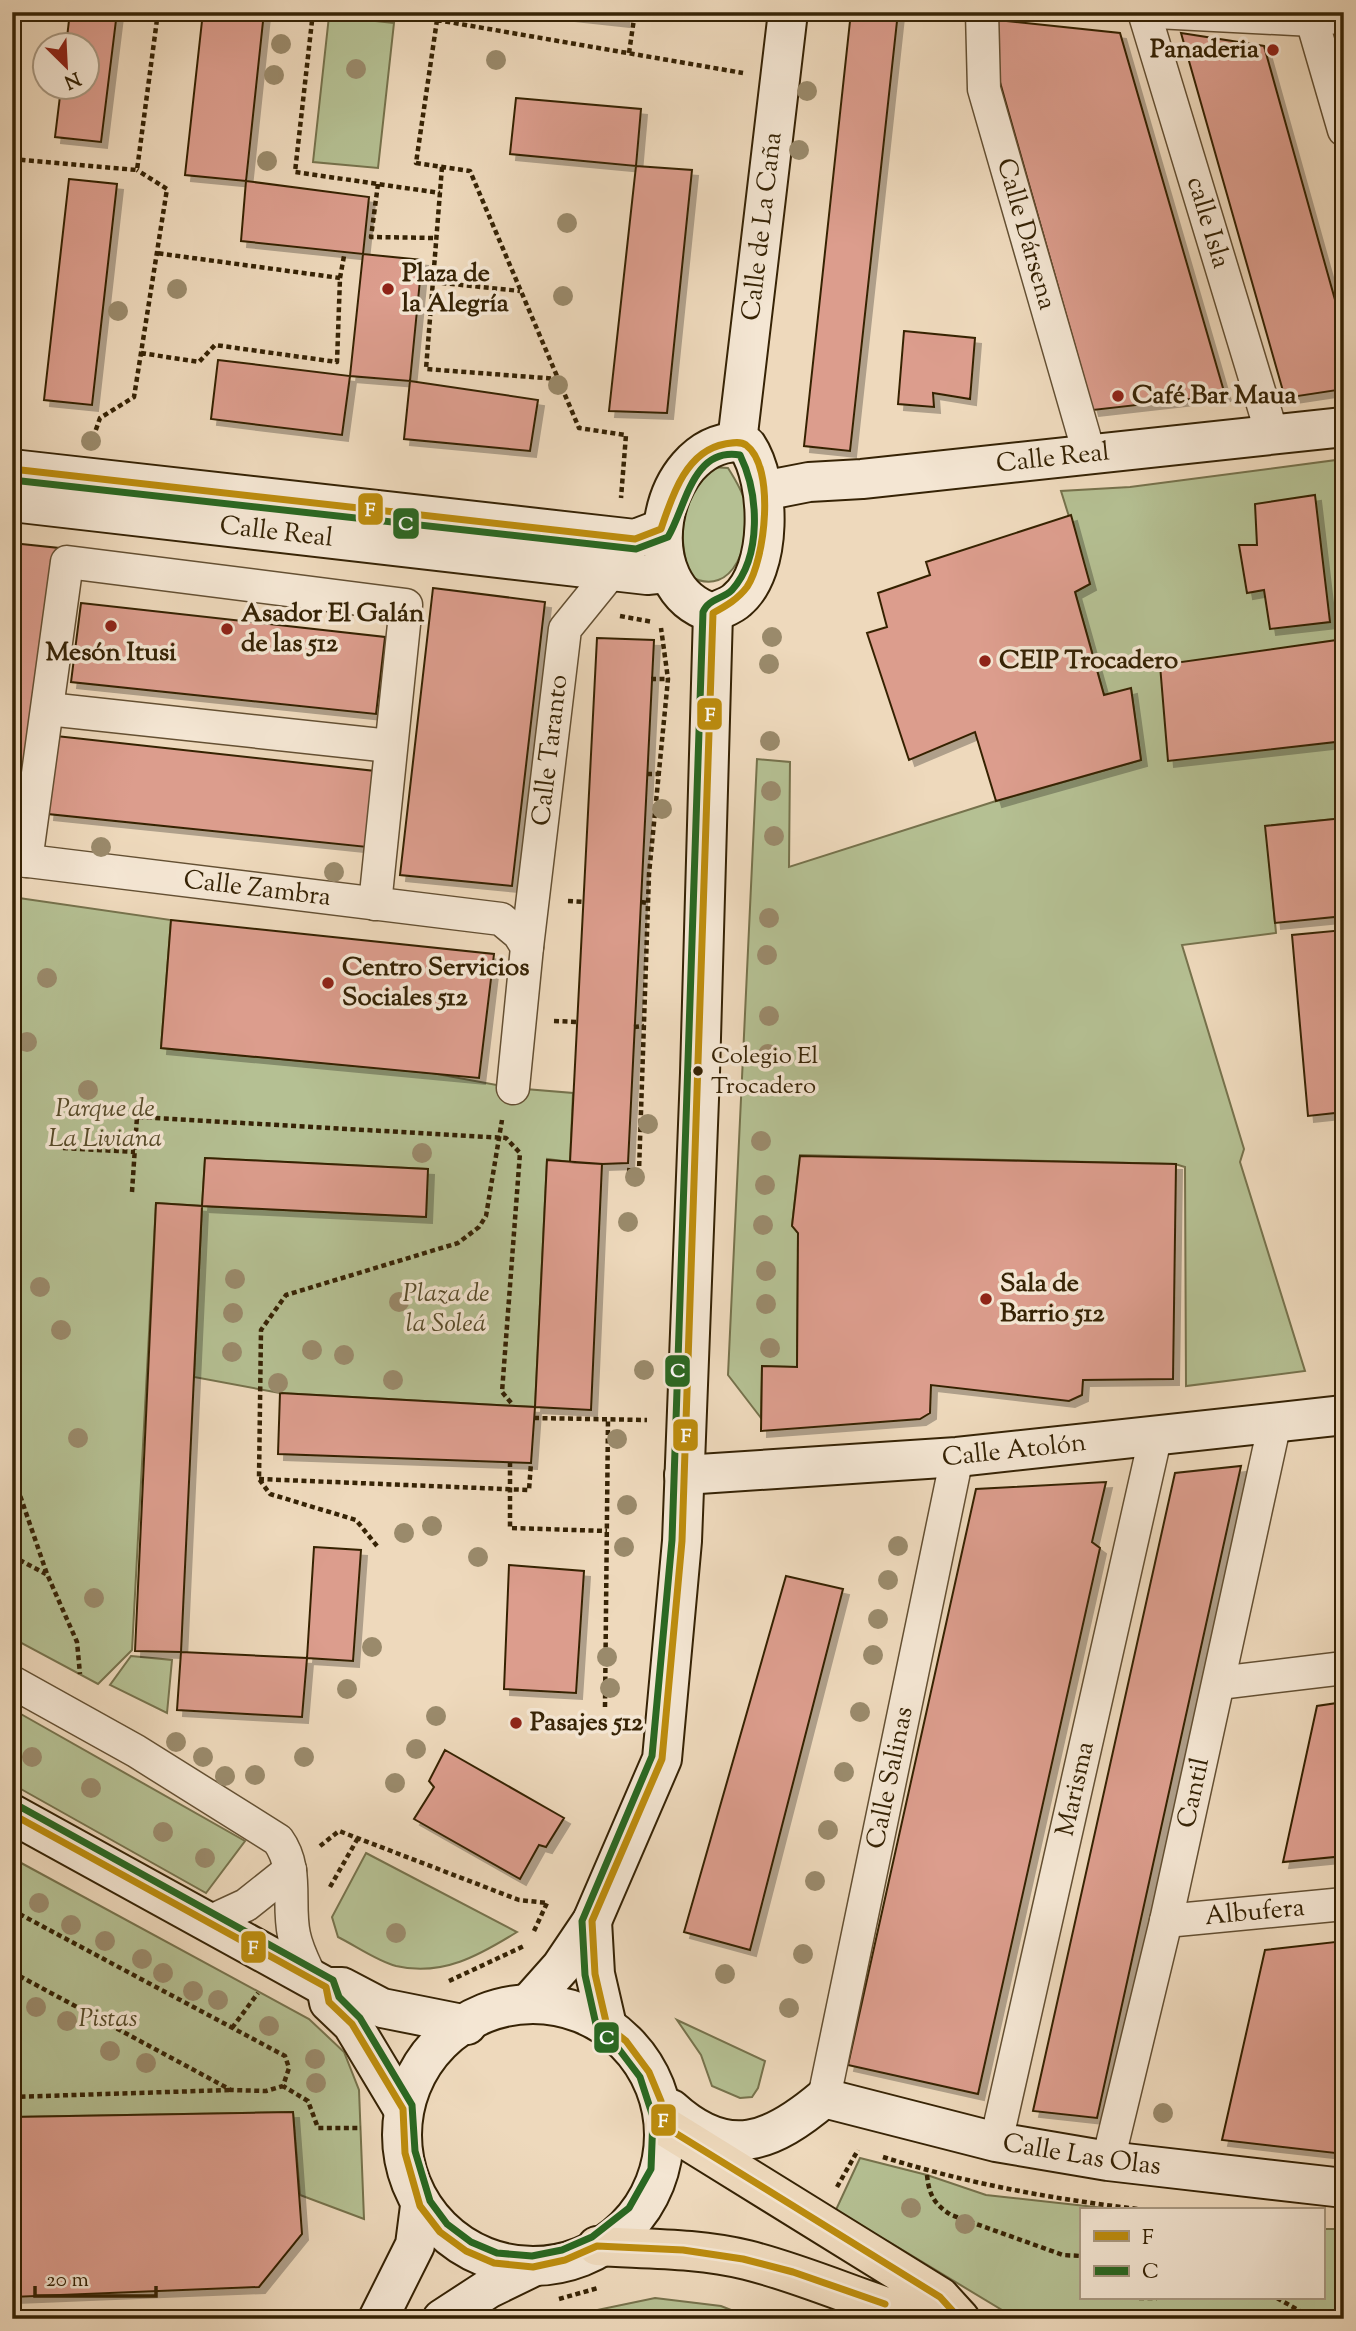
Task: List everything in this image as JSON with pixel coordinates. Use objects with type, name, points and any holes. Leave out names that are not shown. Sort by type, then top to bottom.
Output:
[{"type":"highway","points":[[663,2114],[722,2163],[940,2297],[960,2319]]},
{"type":"highway","points":[[597,2246],[683,2250],[743,2259],[793,2272],[924,2319]]},
{"type":"street","name":"Calle de La Caña","points":[[737,442],[788,12]]},
{"type":"street","name":"Calle Dársena","points":[[982,12],[984,89],[1089,453]]},
{"type":"street","name":"calle Isla","points":[[1144,12],[1272,434]]},
{"type":"street","points":[[1156,12],[1312,20],[1344,16]]},
{"type":"street","points":[[1312,20],[1344,130]]},
{"type":"street","name":"Calle Real","points":[[763,491],[809,482],[1344,427]]},
{"type":"street","points":[[737,442],[747,446],[753,456],[760,470],[763,491],[764,541],[760,563],[738,600],[713,614],[695,608],[666,573],[662,529],[671,498],[683,475],[699,456],[718,443],[737,442]]},
{"type":"street","name":"Calle Real","points":[[12,469],[615,554],[647,575],[666,573]]},
{"type":"street","name":"Calle Real","points":[[12,502],[615,554],[635,539],[662,529]]},
{"type":"street","name":"Calle Taranto","points":[[513,1088],[565,629],[582,609],[615,554]]},
{"type":"street","points":[[19,860],[48,709],[67,562],[406,605],[375,904]]},
{"type":"street","points":[[529,2003],[561,1967],[592,1921],[662,1759],[682,1541],[701,1059],[713,614]]},
{"type":"street","points":[[48,709],[390,746]]},
{"type":"street","name":"Calle Zambra","points":[[19,860],[501,919],[519,934],[527,947]]},
{"type":"street","name":"Calle Atolón","points":[[684,1475],[957,1457],[1344,1415]]},
{"type":"street","name":"Cantil","points":[[1108,2161],[1166,1922],[1275,1422]]},
{"type":"street","name":"Marisma","points":[[996,2143],[1156,1434]]},
{"type":"street","name":"Calle Salinas","points":[[824,2098],[957,1457]]},
{"type":"street","points":[[1219,1682],[1344,1668]]},
{"type":"street","points":[[12,1682],[136,1751],[278,1840],[286,1852],[290,1871],[294,1896],[294,1936],[329,2002],[352,2024],[403,2109]]},
{"type":"street","points":[[12,1814],[207,1923],[318,1981],[342,1987],[382,2008],[467,2025]]},
{"type":"street","points":[[207,1923],[246,1905],[290,1871]]},
{"type":"street","name":"Albufera","points":[[1166,1922],[1344,1904]]},
{"type":"street","points":[[592,1921],[595,1974],[607,2026]]},
{"type":"street","points":[[378,2319],[415,2245],[419,2206],[405,2152],[403,2109],[408,2091],[432,2052],[467,2025],[508,2007],[544,2001],[572,2007],[607,2026],[639,2056],[663,2114],[660,2172],[650,2197],[637,2215],[597,2246],[565,2260],[533,2267],[488,2289],[442,2319]]},
{"type":"street","points":[[663,2114],[683,2120],[700,2130],[738,2140],[760,2139],[785,2127],[824,2098]]},
{"type":"street","name":"Calle Las Olas","points":[[824,2098],[996,2143],[1108,2161],[1344,2188]]},
{"type":"street","points":[[419,2206],[440,2232],[466,2251],[494,2263],[533,2267]]},
{"type":"path","points":[[137,170],[158,12]]},
{"type":"path","points":[[313,12],[295,172],[440,193]]},
{"type":"path","points":[[378,12],[780,79]]},
{"type":"path","points":[[629,53],[635,12]]},
{"type":"path","points":[[437,20],[416,163],[470,171],[579,428],[626,435],[615,554]]},
{"type":"path","points":[[12,159],[137,170],[167,189],[134,397],[100,418],[79,477]]},
{"type":"path","points":[[443,167],[426,369],[558,379]]},
{"type":"path","points":[[378,184],[371,237],[436,238]]},
{"type":"path","points":[[156,253],[340,278]]},
{"type":"path","points":[[141,353],[199,362],[215,345],[337,362],[340,278],[344,256]]},
{"type":"path","points":[[433,282],[520,291]]},
{"type":"path","points":[[582,609],[660,623],[667,679],[648,903],[639,1171],[627,1170]]},
{"type":"path","points":[[652,679],[667,679]]},
{"type":"path","points":[[647,774],[659,774]]},
{"type":"path","points":[[641,902],[648,903]]},
{"type":"path","points":[[634,1027],[644,1026]]},
{"type":"path","points":[[377,1546],[356,1520],[270,1494],[259,1479],[261,1330],[286,1295],[457,1243],[479,1227],[486,1216],[499,1137],[513,1088]]},
{"type":"path","points":[[132,1192],[137,1117],[499,1137],[513,1141],[520,1153],[502,1392],[513,1405]]},
{"type":"path","points":[[63,1149],[135,1152]]},
{"type":"path","points":[[534,1418],[648,1420]]},
{"type":"path","points":[[605,1707],[608,1419]]},
{"type":"path","points":[[510,1462],[510,1528],[607,1531]]},
{"type":"path","points":[[259,1479],[529,1490],[531,1463]]},
{"type":"path","points":[[12,1472],[47,1574],[77,1642],[80,1674]]},
{"type":"path","points":[[12,1556],[47,1574]]},
{"type":"path","points":[[290,1871],[339,1831],[519,1900],[558,1904]]},
{"type":"path","points":[[328,1890],[358,1838]]},
{"type":"path","points":[[533,1933],[547,1903]]},
{"type":"path","points":[[12,1910],[285,2056],[289,2068],[283,2086]]},
{"type":"path","points":[[436,1981],[449,1981],[528,1943]]},
{"type":"path","points":[[12,1972],[231,2090]]},
{"type":"path","points":[[232,2028],[258,1993]]},
{"type":"path","points":[[12,2082],[22,2096]]},
{"type":"path","points":[[12,2096],[266,2091],[283,2086],[308,2101],[318,2128],[361,2129]]},
{"type":"path","points":[[833,2194],[856,2149],[868,2153]]},
{"type":"path","points":[[881,2157],[930,2172],[1069,2202],[1128,2208]]},
{"type":"path","points":[[927,2175],[929,2192],[935,2205],[951,2215],[1063,2255],[1080,2256]]},
{"type":"path","points":[[547,2303],[610,2287]]},
{"type":"path","points":[[1281,2300],[1314,2319]]},
{"type":"path","points":[[1328,2319],[1344,2313]]},
{"type":"green space","points":[[329,16],[394,23],[378,168],[313,162]]},
{"type":"green space","points":[[1344,459],[1344,818],[1266,826],[1276,933],[1182,945],[1244,1149],[1240,1162],[1305,1371],[1186,1386],[1185,1167],[1175,1164],[800,1155],[792,1225],[798,1233],[797,1367],[762,1366],[761,1418],[728,1375],[757,759],[790,762],[789,867],[996,801],[1141,760],[1131,689],[1104,695],[1075,592],[1090,584],[1061,491],[1130,487]]},
{"type":"green space","points":[[711,467],[728,468],[742,493],[747,517],[743,548],[737,562],[729,573],[718,580],[705,581],[689,576],[683,530],[684,518],[693,495]]},
{"type":"green space","name":"Parque de La Liviana","points":[[12,897],[171,920],[161,1048],[432,1073],[513,1088],[573,1093],[570,1162],[547,1159],[535,1407],[280,1393],[194,1377],[202,1206],[156,1203],[132,1650],[98,1684],[12,1638]],"holes":[[[205,1158],[427,1169],[426,1217],[202,1206]]]},
{"type":"green space","points":[[131,1656],[172,1660],[167,1713],[110,1685]]},
{"type":"green space","points":[[12,1709],[245,1841],[206,1893],[12,1784]]},
{"type":"green space","points":[[366,1853],[517,1932],[475,1956],[429,1969],[396,1966],[374,1957],[338,1937],[332,1917]]},
{"type":"green space","name":"Pistas","points":[[12,1858],[309,2019],[344,2052],[359,2090],[364,2219],[300,2195],[293,2112],[12,2117]]},
{"type":"green space","points":[[677,2020],[765,2061],[758,2088],[752,2097],[740,2098],[712,2086],[701,2055]]},
{"type":"green space","points":[[860,2158],[927,2175],[986,2195],[1104,2208],[1080,2208],[1080,2300],[1324,2300],[1324,2229],[1344,2229],[1344,2319],[1017,2319],[889,2242],[834,2214]]},
{"type":"green space","points":[[655,2298],[721,2306],[754,2319],[554,2319]]},
{"type":"building","points":[[70,12],[117,12],[101,142],[55,137],[59,102],[102,102],[102,32],[68,32]]},
{"type":"building","points":[[203,12],[264,12],[246,181],[185,175]]},
{"type":"building","points":[[541,12],[624,12],[623,21]]},
{"type":"building","points":[[851,12],[898,12],[850,451],[804,446]]},
{"type":"building","points":[[997,20],[1120,33],[1225,395],[1093,410],[994,61]]},
{"type":"building","points":[[1181,33],[1264,46],[1344,332],[1344,389],[1285,398]]},
{"type":"building","points":[[516,98],[641,109],[636,166],[510,154]]},
{"type":"building","points":[[636,166],[692,170],[667,413],[609,411]]},
{"type":"building","points":[[69,179],[117,184],[92,405],[44,400]]},
{"type":"building","points":[[246,181],[369,197],[363,254],[241,241]]},
{"type":"building","points":[[363,254],[422,260],[410,381],[350,376]]},
{"type":"building","points":[[904,331],[975,338],[970,399],[933,393],[934,407],[898,404]]},
{"type":"building","points":[[218,360],[350,376],[342,435],[211,419]]},
{"type":"building","points":[[410,381],[538,400],[530,451],[404,439]]},
{"type":"building","points":[[1315,495],[1330,622],[1270,629],[1264,590],[1247,593],[1239,545],[1257,545],[1255,504]]},
{"type":"building","name":"CEIP Trocadero","points":[[1071,515],[1090,584],[1075,592],[1104,695],[1131,688],[1141,760],[996,801],[975,732],[909,760],[867,633],[887,627],[878,593],[930,575],[926,562]]},
{"type":"building","points":[[12,543],[59,548],[16,831],[12,831]]},
{"type":"building","points":[[433,588],[545,602],[512,886],[400,875]]},
{"type":"building","points":[[81,603],[385,637],[376,714],[71,682]]},
{"type":"building","points":[[597,638],[654,640],[628,1163],[602,1164],[570,1162]]},
{"type":"building","points":[[1344,639],[1344,741],[1168,761],[1160,665]]},
{"type":"building","points":[[56,736],[375,771],[367,847],[48,814]]},
{"type":"building","points":[[1344,818],[1344,916],[1275,923],[1265,826]]},
{"type":"building","name":"Centro Servicios Sociales 512","points":[[171,920],[494,954],[479,1078],[161,1048]]},
{"type":"building","points":[[1344,930],[1344,1112],[1308,1116],[1292,935]]},
{"type":"building","name":"Sala de Barrio 512","points":[[800,1156],[1176,1164],[1173,1379],[1083,1380],[1082,1395],[1069,1401],[931,1385],[930,1413],[920,1419],[761,1431],[762,1366],[797,1367],[798,1233],[792,1226]]},
{"type":"building","points":[[205,1158],[428,1169],[426,1217],[202,1206]]},
{"type":"building","points":[[547,1160],[602,1164],[591,1410],[535,1407]]},
{"type":"building","points":[[156,1203],[202,1206],[181,1652],[135,1651]]},
{"type":"building","points":[[280,1393],[535,1407],[531,1463],[278,1454]]},
{"type":"building","points":[[1241,1466],[1097,2118],[1033,2111],[1175,1473]]},
{"type":"building","points":[[1106,1482],[1092,1542],[1100,1548],[978,2094],[848,2065],[976,1489]]},
{"type":"building","points":[[314,1547],[361,1550],[353,1661],[307,1658]]},
{"type":"building","points":[[509,1565],[584,1571],[576,1693],[504,1689]]},
{"type":"building","points":[[786,1576],[843,1589],[750,1950],[684,1932]]},
{"type":"building","points":[[181,1652],[307,1658],[302,1717],[177,1710]]},
{"type":"building","points":[[1344,1702],[1344,1856],[1283,1862],[1317,1706]]},
{"type":"building","points":[[445,1750],[564,1818],[546,1847],[539,1845],[520,1879],[414,1819],[434,1787],[429,1781]]},
{"type":"building","points":[[1344,1941],[1344,2154],[1222,2140],[1265,1950]]},
{"type":"building","points":[[293,2112],[302,2234],[259,2287],[12,2297],[12,2117]]},
{"type":"transit line","name":"F","points":[[12,469],[635,539],[661,529],[682,477],[700,456],[712,448],[736,443],[746,445],[755,456],[764,492],[763,536],[759,557],[747,587],[736,599],[713,613],[682,1541],[662,1759],[592,1921],[595,1974],[607,2026],[626,2041],[649,2072],[661,2101],[664,2126],[940,2297],[960,2319]]},
{"type":"transit line","name":"C","points":[[12,480],[636,549],[668,537],[693,482],[711,460],[724,455],[740,455],[754,506],[753,543],[742,576],[732,590],[708,604],[703,612],[672,1540],[652,1756],[582,1921],[585,1975],[597,2029],[618,2048],[640,2077],[653,2117],[651,2169],[629,2208],[592,2237],[562,2250],[532,2256],[497,2253],[471,2242],[447,2224],[430,2201],[415,2151],[412,2105],[360,2018],[339,1997],[333,1980],[17,1805]]},
{"type":"transit line","name":"F","points":[[12,1814],[326,1987],[329,2002],[352,2024],[403,2109],[405,2153],[420,2206],[440,2232],[466,2251],[494,2263],[533,2267],[565,2260],[597,2246],[683,2250],[743,2259],[793,2272],[885,2304]]},
{"type":"place","name":"Panaderia","points":[[1273,50]]},
{"type":"place","name":"Plaza de la Alegría","points":[[388,289]]},
{"type":"place","name":"Café Bar Maua","points":[[1118,396]]},
{"type":"place","name":"Mesón Itusi","points":[[111,626]]},
{"type":"place","name":"Asador El Galán de las 512","points":[[227,629]]},
{"type":"place","name":"CEIP Trocadero","points":[[985,661]]},
{"type":"place","name":"Centro Servicios Sociales 512","points":[[328,983]]},
{"type":"place","name":"Colegio El Trocadero","points":[[698,1071]]},
{"type":"place","name":"Sala de Barrio 512","points":[[986,1299]]},
{"type":"place","name":"Pasajes 512","points":[[516,1723]]},
{"type":"park label","name":"Plaza de la Soleá","points":[[446,1309]]}]
